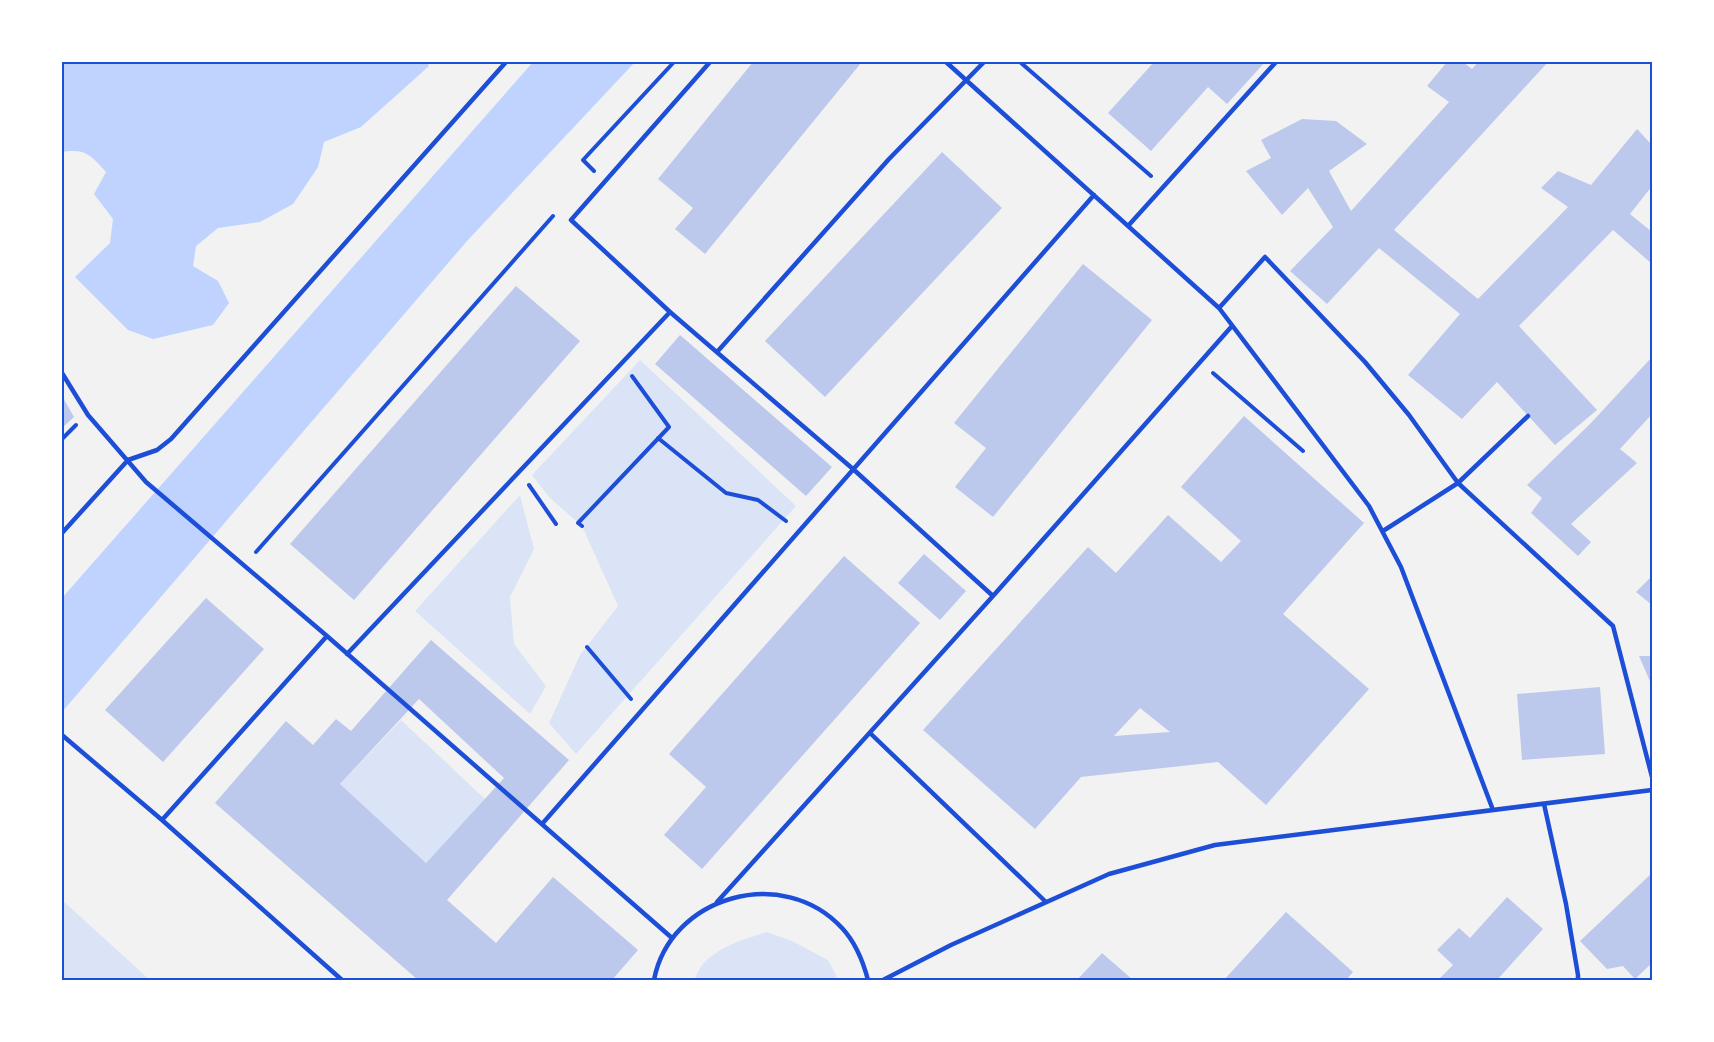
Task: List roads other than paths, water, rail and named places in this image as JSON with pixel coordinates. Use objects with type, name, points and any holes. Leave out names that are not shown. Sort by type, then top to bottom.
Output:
[{"type":"lane","points":[[62,533],[128,460],[157,450],[171,439],[506,62]]},
{"type":"lane","points":[[710,62],[571,220],[670,312],[853,469],[993,596]]},
{"type":"lane","points":[[946,62],[1219,308],[1369,506],[1401,567],[1493,810]]},
{"type":"lane","points":[[717,352],[889,159],[984,62]]},
{"type":"lane","points":[[1128,226],[1276,62]]},
{"type":"lane","points":[[542,824],[1094,195]]},
{"type":"lane","points":[[1219,308],[1265,257],[1365,362],[1458,483],[1613,626],[1653,777]]},
{"type":"lane","points":[[346,654],[670,312]]},
{"type":"lane","points":[[654,981],[656,967],[672,938],[692,917],[717,902],[1232,326]]},
{"type":"lane","points":[[62,373],[88,415],[146,482],[327,636],[672,938]]},
{"type":"lane","points":[[1383,531],[1458,483],[1528,416]]},
{"type":"lane","points":[[162,820],[327,636]]},
{"type":"lane","points":[[870,733],[1046,902]]},
{"type":"lane","points":[[62,735],[162,820],[342,981]]},
{"type":"lane","points":[[884,981],[951,945],[1109,874],[1215,845],[1653,790]]},
{"type":"lane","points":[[1544,804],[1566,904],[1578,981]]},
{"type":"lane","points":[[717,902],[749,894],[783,895],[815,907],[842,927],[861,955],[868,981]]},
{"type":"water","points":[[62,62],[427,62],[429,66],[361,127],[324,142],[318,167],[293,204],[260,222],[218,228],[196,246],[193,266],[218,281],[229,303],[213,325],[153,339],[128,330],[75,277],[110,243],[113,219],[94,194],[106,172],[87,154],[76,151],[62,152]]},
{"type":"water","points":[[533,62],[635,62],[467,241],[62,712],[62,598]]}]
